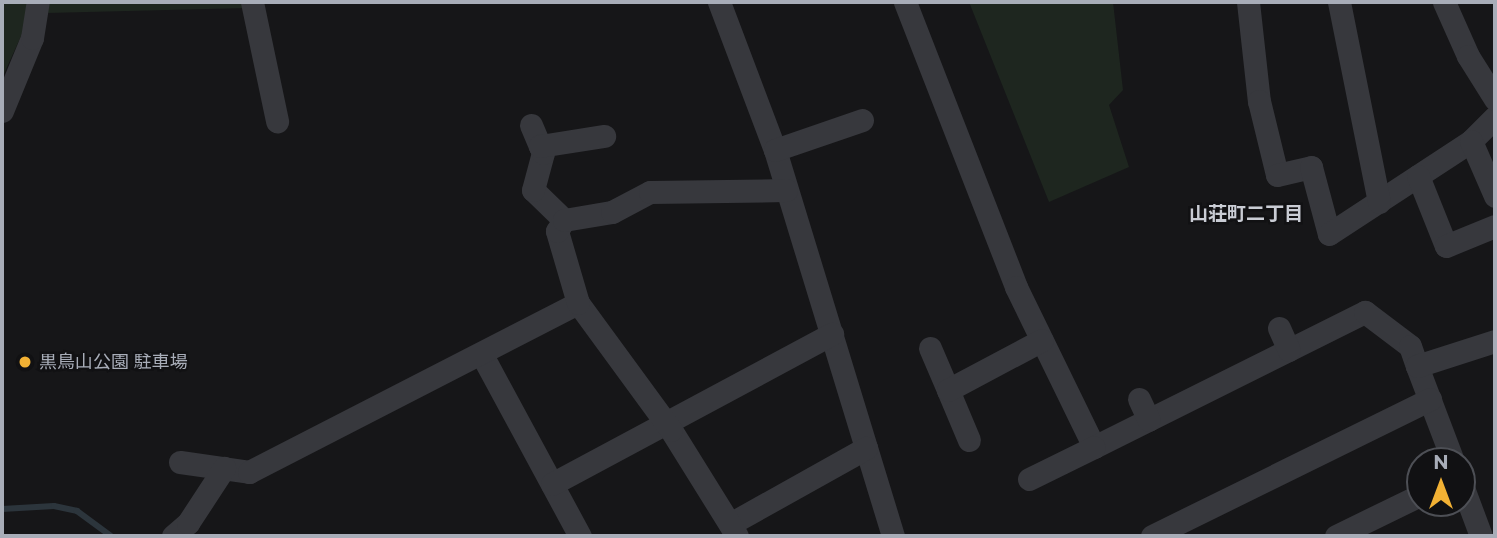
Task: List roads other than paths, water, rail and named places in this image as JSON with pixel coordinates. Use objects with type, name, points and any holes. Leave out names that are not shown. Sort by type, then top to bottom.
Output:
[{"type":"street","points":[[2,111],[32,38],[38,2]]},
{"type":"street","points":[[252,2],[277,121]]},
{"type":"street","points":[[719,2],[775,150],[893,536]]},
{"type":"street","points":[[905,2],[1016,287],[1094,447]]},
{"type":"street","points":[[1248,2],[1259,101],[1276,175],[1311,167],[1329,234],[1471,141],[1495,117]]},
{"type":"street","points":[[1339,2],[1379,202]]},
{"type":"street","points":[[1444,2],[1468,56],[1495,99]]},
{"type":"street","points":[[775,150],[862,120]]},
{"type":"street","points":[[564,220],[533,190],[543,153],[536,136],[604,136]]},
{"type":"street","points":[[1471,141],[1495,196]]},
{"type":"street","points":[[1418,176],[1446,246],[1495,226]]},
{"type":"street","points":[[786,190],[650,192],[612,212],[564,220],[557,231],[578,303],[665,425],[734,530],[866,448]]},
{"type":"street","points":[[180,462],[249,472],[482,355],[578,303]]},
{"type":"street","points":[[1030,479],[1365,312],[1410,346],[1448,447]]},
{"type":"street","points":[[1279,328],[1289,350]]},
{"type":"street","points":[[552,484],[832,334]]},
{"type":"street","points":[[948,390],[1042,340]]},
{"type":"street","points":[[1418,366],[1495,341]]},
{"type":"street","points":[[930,348],[970,440]]},
{"type":"street","points":[[482,355],[580,536]]},
{"type":"street","points":[[1139,398],[1149,420]]},
{"type":"street","points":[[1152,536],[1430,399]]},
{"type":"street","points":[[181,534],[224,468]]},
{"type":"street","points":[[1336,536],[1406,502]]},
{"type":"street","points":[[1474,517],[1481,536]]},
{"type":"waterway","points":[[2,509],[54,506],[77,511],[111,536]]},
{"type":"place","name":"黒鳥山公園 駐車場","points":[[25,362]]},
{"type":"district","name":"山荘町二丁目","points":[[1246,214]]}]
